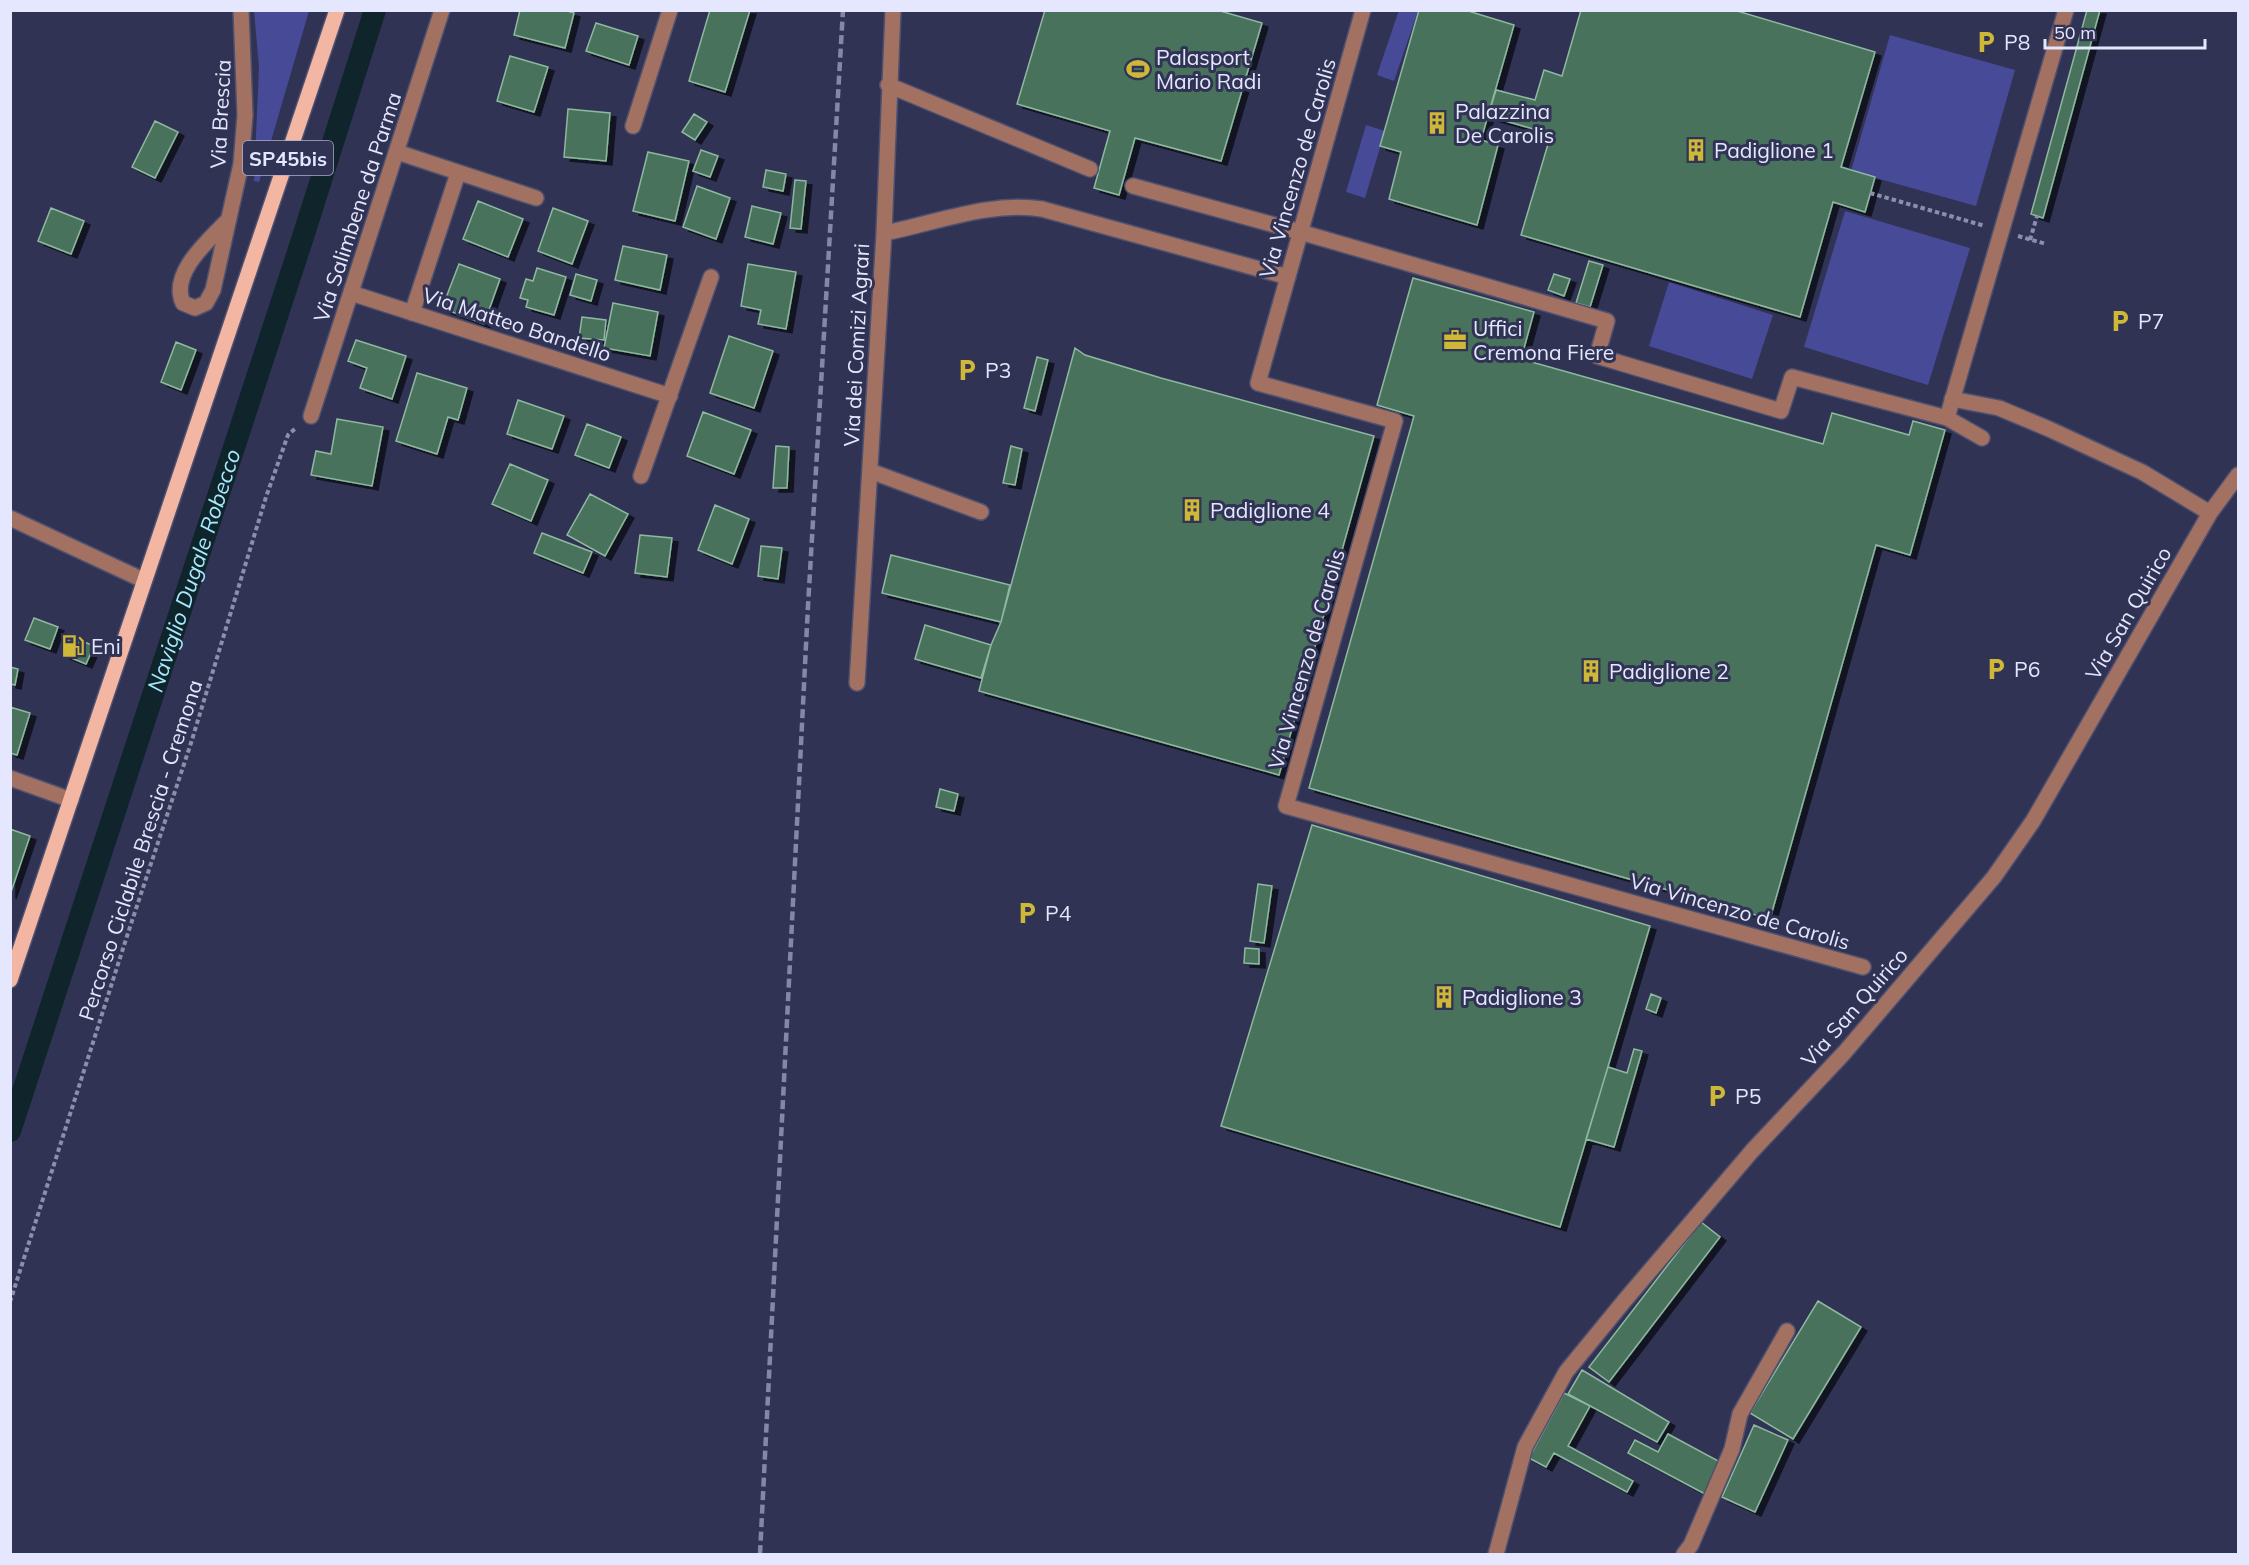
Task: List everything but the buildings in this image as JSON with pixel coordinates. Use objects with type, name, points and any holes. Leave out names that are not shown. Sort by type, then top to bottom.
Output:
[{"type":"main road","name":"SP45bis","points":[[10,980],[337,10]]},
{"type":"street","name":"Via Brescia","points":[[229,219],[189,263],[179,294],[183,303],[195,308],[206,303],[213,290],[229,219],[241,164],[245,115],[241,10]]},
{"type":"street","name":"Via Salimbene da Parma","points":[[311,416],[442,10]]},
{"type":"street","name":"Via dei Comizi Agrari","points":[[857,683],[884,233],[888,85],[893,10]]},
{"type":"street","name":"Via Vincenzo de Carolis","points":[[1363,10],[1258,383],[1395,422],[1286,806],[1863,968]]},
{"type":"street","points":[[1947,418],[2066,10]]},
{"type":"street","points":[[633,126],[669,11]]},
{"type":"street","points":[[888,85],[1090,169]]},
{"type":"street","points":[[397,152],[536,198]]},
{"type":"street","points":[[412,313],[458,172]]},
{"type":"street","points":[[1133,186],[1606,321],[1597,356],[1781,411],[1792,377],[1947,418],[1982,438]]},
{"type":"street","points":[[884,233],[1000,207],[1021,206],[1042,209],[1288,277]]},
{"type":"street","points":[[641,476],[711,277]]},
{"type":"street","name":"Via Matteo Bandello","points":[[351,293],[670,396]]},
{"type":"street","points":[[1952,399],[2000,408],[2049,429],[2142,472],[2210,513]]},
{"type":"street","points":[[870,471],[981,512]]},
{"type":"street","name":"Via San Quirico","points":[[1496,1554],[1525,1447],[1566,1372],[1752,1151],[1844,1053],[1994,877],[2033,821],[2210,513],[2238,475]]},
{"type":"street","points":[[10,518],[143,580]]},
{"type":"street","points":[[10,778],[70,800]]},
{"type":"street","points":[[1684,1554],[1691,1545],[1732,1449],[1740,1414],[1787,1331]]},
{"type":"path","points":[[1870,193],[2046,244]]},
{"type":"path","points":[[2030,240],[2037,216]]},
{"type":"path","name":"Percorso Ciclabile Brescia - Cremona","points":[[10,1302],[191,743],[266,496],[288,435],[311,416]]},
{"type":"shaded area","points":[[1399,10],[1418,11],[1394,81],[1377,75]]},
{"type":"shaded area","points":[[254,11],[309,11],[259,182],[254,181],[259,67]]},
{"type":"shaded area","points":[[1890,35],[2015,70],[1976,206],[1851,171]]},
{"type":"shaded area","points":[[1366,125],[1385,131],[1365,198],[1346,192]]},
{"type":"shaded area","points":[[1845,211],[1970,248],[1928,385],[1804,347]]},
{"type":"shaded area","points":[[1669,282],[1773,315],[1752,379],[1649,346]]},
{"type":"waterway","name":"Naviglio Dugale Robecco","points":[[10,1131],[375,10]]},
{"type":"railway","points":[[760,1554],[808,606],[843,10]]},
{"type":"place","name":"P8","points":[[1986,42]]},
{"type":"place","name":"Palasport Mario Radi","points":[[1138,69]]},
{"type":"place","name":"Palazzina De Carolis","points":[[1437,123]]},
{"type":"place","name":"Padiglione 1","points":[[1696,150]]},
{"type":"place","name":"P7","points":[[2120,321]]},
{"type":"place","name":"Uffici Cremona Fiere","points":[[1455,340]]},
{"type":"place","name":"P3","points":[[967,370]]},
{"type":"place","name":"Padiglione 4","points":[[1192,510]]},
{"type":"place","name":"Eni","points":[[73,646]]},
{"type":"place","name":"P6","points":[[1996,669]]},
{"type":"place","name":"Padiglione 2","points":[[1591,671]]},
{"type":"place","name":"P4","points":[[1027,913]]},
{"type":"place","name":"Padiglione 3","points":[[1444,997]]},
{"type":"place","name":"P5","points":[[1717,1096]]}]
